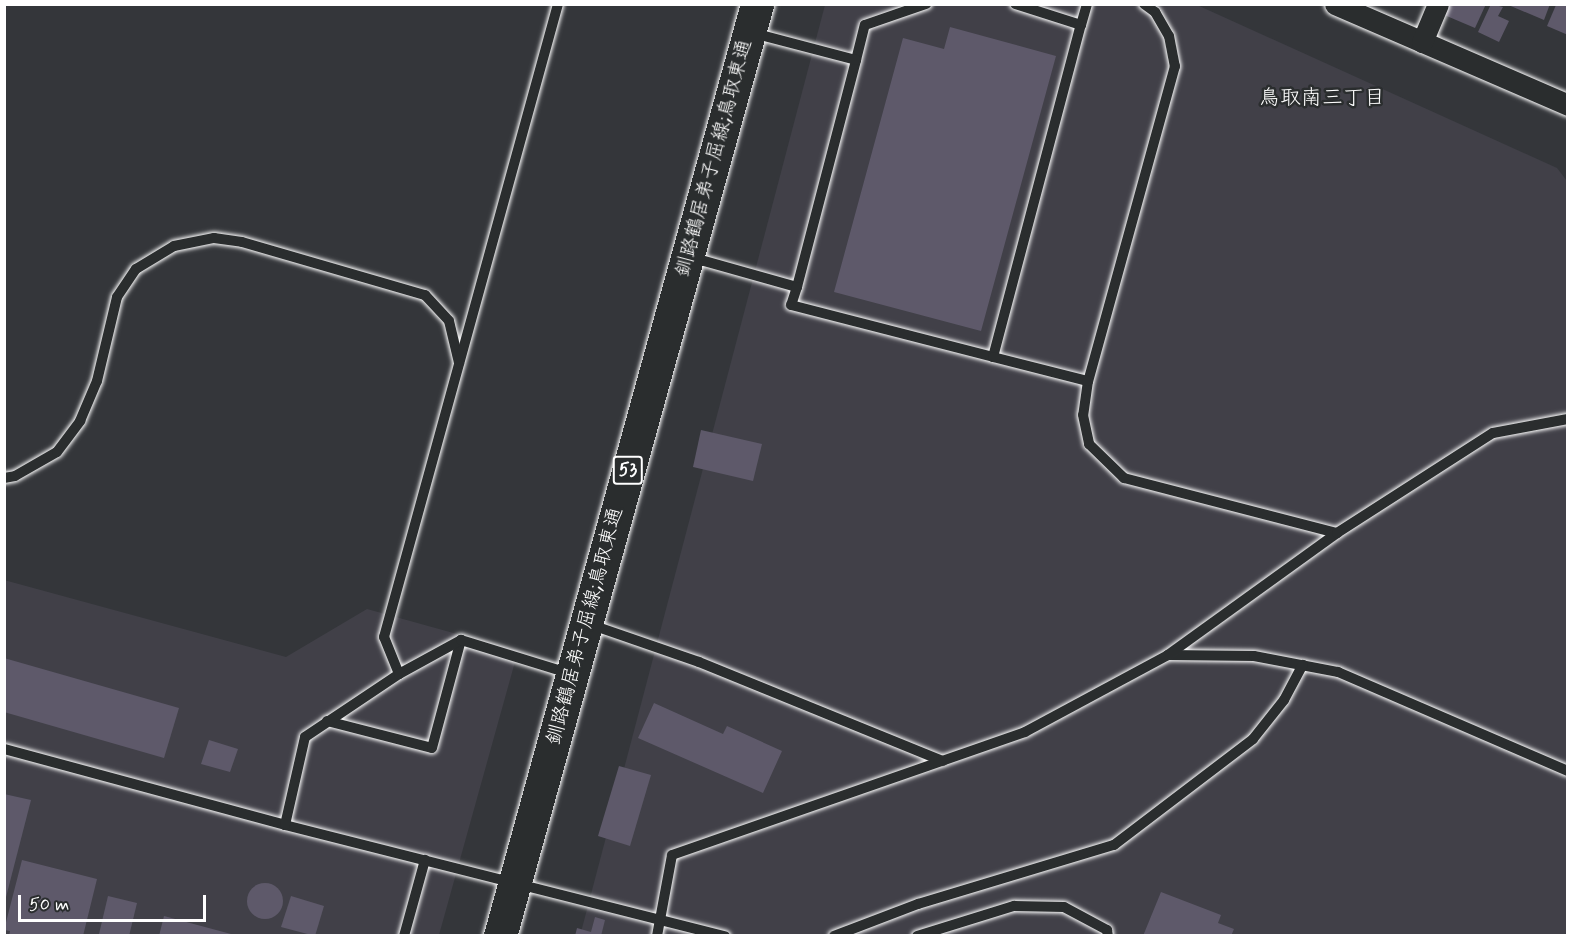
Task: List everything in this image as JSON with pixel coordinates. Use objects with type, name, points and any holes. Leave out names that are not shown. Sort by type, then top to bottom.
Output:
[{"type":"main road","name":"釧路鶴居弟子屈線;鳥取東通","points":[[500,936],[753,18]]},
{"type":"street","points":[[1335,4],[1568,105]]},
{"type":"street","points":[[1422,42],[1438,4]]},
{"type":"lane","points":[[399,674],[384,638],[558,4]]},
{"type":"lane","points":[[926,4],[865,25],[791,305],[1088,381]]},
{"type":"lane","points":[[1015,4],[1081,25]]},
{"type":"lane","points":[[993,357],[1087,4]]},
{"type":"lane","points":[[1144,4],[1155,12],[1169,36],[1175,66],[1088,381],[1083,415],[1089,444],[1124,478],[1337,533]]},
{"type":"lane","points":[[753,18],[856,60]]},
{"type":"lane","points":[[4,478],[15,476],[57,452],[80,421],[98,381],[117,297],[136,269],[174,246],[214,238],[242,242],[425,295],[449,321],[459,363]]},
{"type":"lane","points":[[687,256],[797,287]]},
{"type":"lane","points":[[657,936],[672,855],[1025,732],[1168,655],[1337,533],[1493,433],[1568,419]]},
{"type":"lane","points":[[586,622],[699,662],[944,761]]},
{"type":"lane","points":[[327,721],[432,747],[461,640]]},
{"type":"lane","points":[[285,825],[305,737],[399,674],[461,640],[572,674]]},
{"type":"lane","points":[[1168,655],[1254,656],[1338,672],[1568,771]]},
{"type":"lane","points":[[834,936],[918,904],[1114,845],[1253,739],[1284,700],[1303,665]]},
{"type":"lane","points":[[4,749],[285,825],[515,880],[725,936]]},
{"type":"lane","points":[[404,936],[425,860]]},
{"type":"lane","points":[[917,936],[1014,906],[1064,907],[1107,930],[1108,936]]},
{"type":"shaded area","points":[[825,5],[1197,5],[1557,168],[1567,181],[1567,935],[580,936]]},
{"type":"shaded area","points":[[4,580],[286,657],[367,609],[518,651],[439,935],[5,935]]},
{"type":"building","points":[[1446,4],[1486,4],[1475,28],[1442,14]]},
{"type":"building","points":[[1491,4],[1503,7],[1498,16],[1509,21],[1499,42],[1478,32]]},
{"type":"building","points":[[1506,4],[1550,4],[1544,20]]},
{"type":"building","points":[[1556,5],[1568,5],[1568,35],[1547,26]]},
{"type":"building","points":[[950,27],[1056,56],[981,331],[834,292],[903,38],[944,49]]},
{"type":"building","points":[[701,430],[762,444],[753,481],[693,467]]},
{"type":"building","points":[[4,658],[179,708],[164,758],[4,712]]},
{"type":"building","points":[[654,703],[723,734],[727,726],[782,751],[763,793],[638,738]]},
{"type":"building","points":[[209,740],[238,749],[230,772],[201,764]]},
{"type":"building","points":[[619,766],[651,775],[630,846],[598,836]]},
{"type":"building","points":[[4,794],[31,800],[5,901],[4,901]]},
{"type":"building","points":[[22,860],[97,879],[83,936],[9,936],[10,931],[4,930]]},
{"type":"building","points":[[265,883],[278,888],[283,901],[278,914],[265,919],[252,914],[247,901],[252,888]]},
{"type":"building","points":[[1161,892],[1221,915],[1218,923],[1234,929],[1231,936],[1143,936]]},
{"type":"building","points":[[108,896],[137,903],[129,936],[99,934]]},
{"type":"building","points":[[291,896],[324,906],[315,936],[281,927]]},
{"type":"building","points":[[164,916],[231,934],[230,936],[159,936]]},
{"type":"building","points":[[595,917],[605,920],[601,936],[575,936],[577,928],[591,932]]},
{"type":"district","name":"鳥取南三丁目","points":[[1322,98]]}]
